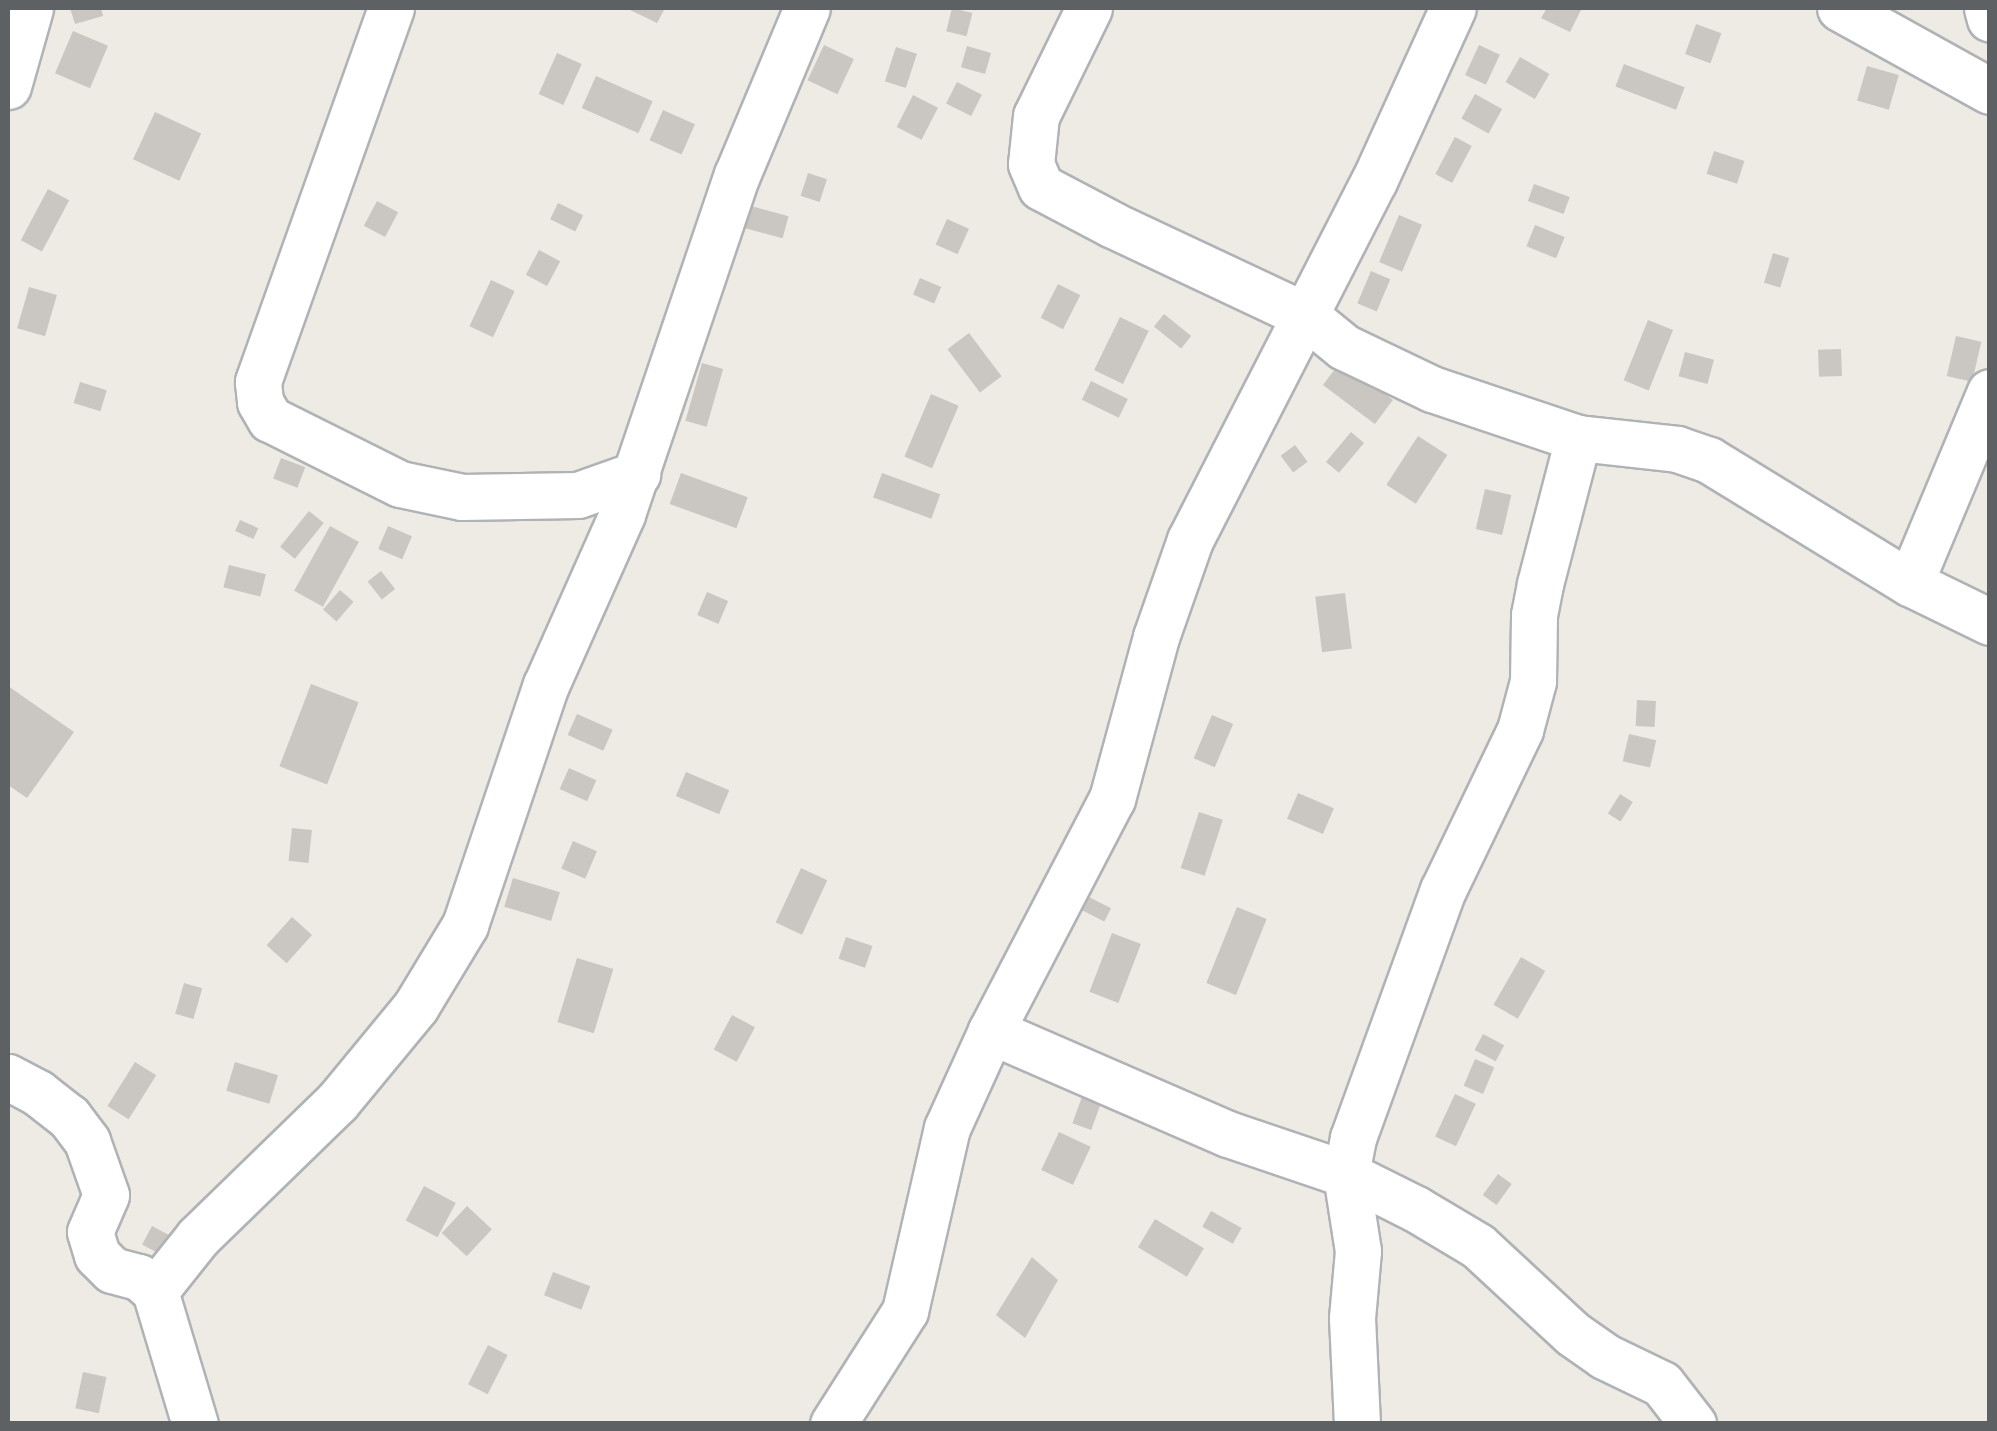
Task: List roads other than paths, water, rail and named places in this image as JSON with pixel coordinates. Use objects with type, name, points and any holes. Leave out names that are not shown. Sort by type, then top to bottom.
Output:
[{"type":"street","points":[[8,86],[30,8]]},
{"type":"street","points":[[391,8],[258,382],[260,402],[270,419],[400,484],[462,497],[578,495],[637,474]]},
{"type":"street","points":[[155,1290],[198,1237],[337,1102],[416,1006],[464,925],[546,685],[637,474],[687,312],[766,97],[807,8]]},
{"type":"street","points":[[1089,8],[1036,116],[1031,164],[1041,186],[1113,226],[1306,316],[1344,347],[1378,366],[1482,408],[1578,438],[1677,449],[1709,460],[1910,582],[1990,622]]},
{"type":"street","points":[[832,1424],[906,1311],[948,1128],[991,1031],[1112,800],[1156,637],[1190,540],[1240,434],[1306,316],[1374,181],[1453,8]]},
{"type":"street","points":[[1840,8],[1990,91]]},
{"type":"street","points":[[1987,8],[1990,19]]},
{"type":"street","points":[[1910,582],[1990,392]]},
{"type":"street","points":[[1357,1424],[1352,1318],[1358,1251],[1346,1174],[1367,1095],[1443,890],[1520,730],[1533,681],[1534,616],[1540,584],[1578,438]]},
{"type":"street","points":[[991,1031],[1228,1134],[1346,1174],[1478,1246],[1573,1334],[1604,1356],[1662,1384],[1693,1424]]},
{"type":"street","points":[[8,1077],[38,1093],[69,1117],[87,1141],[106,1195],[90,1232],[97,1255],[112,1270],[139,1277],[155,1290],[195,1424]]}]
